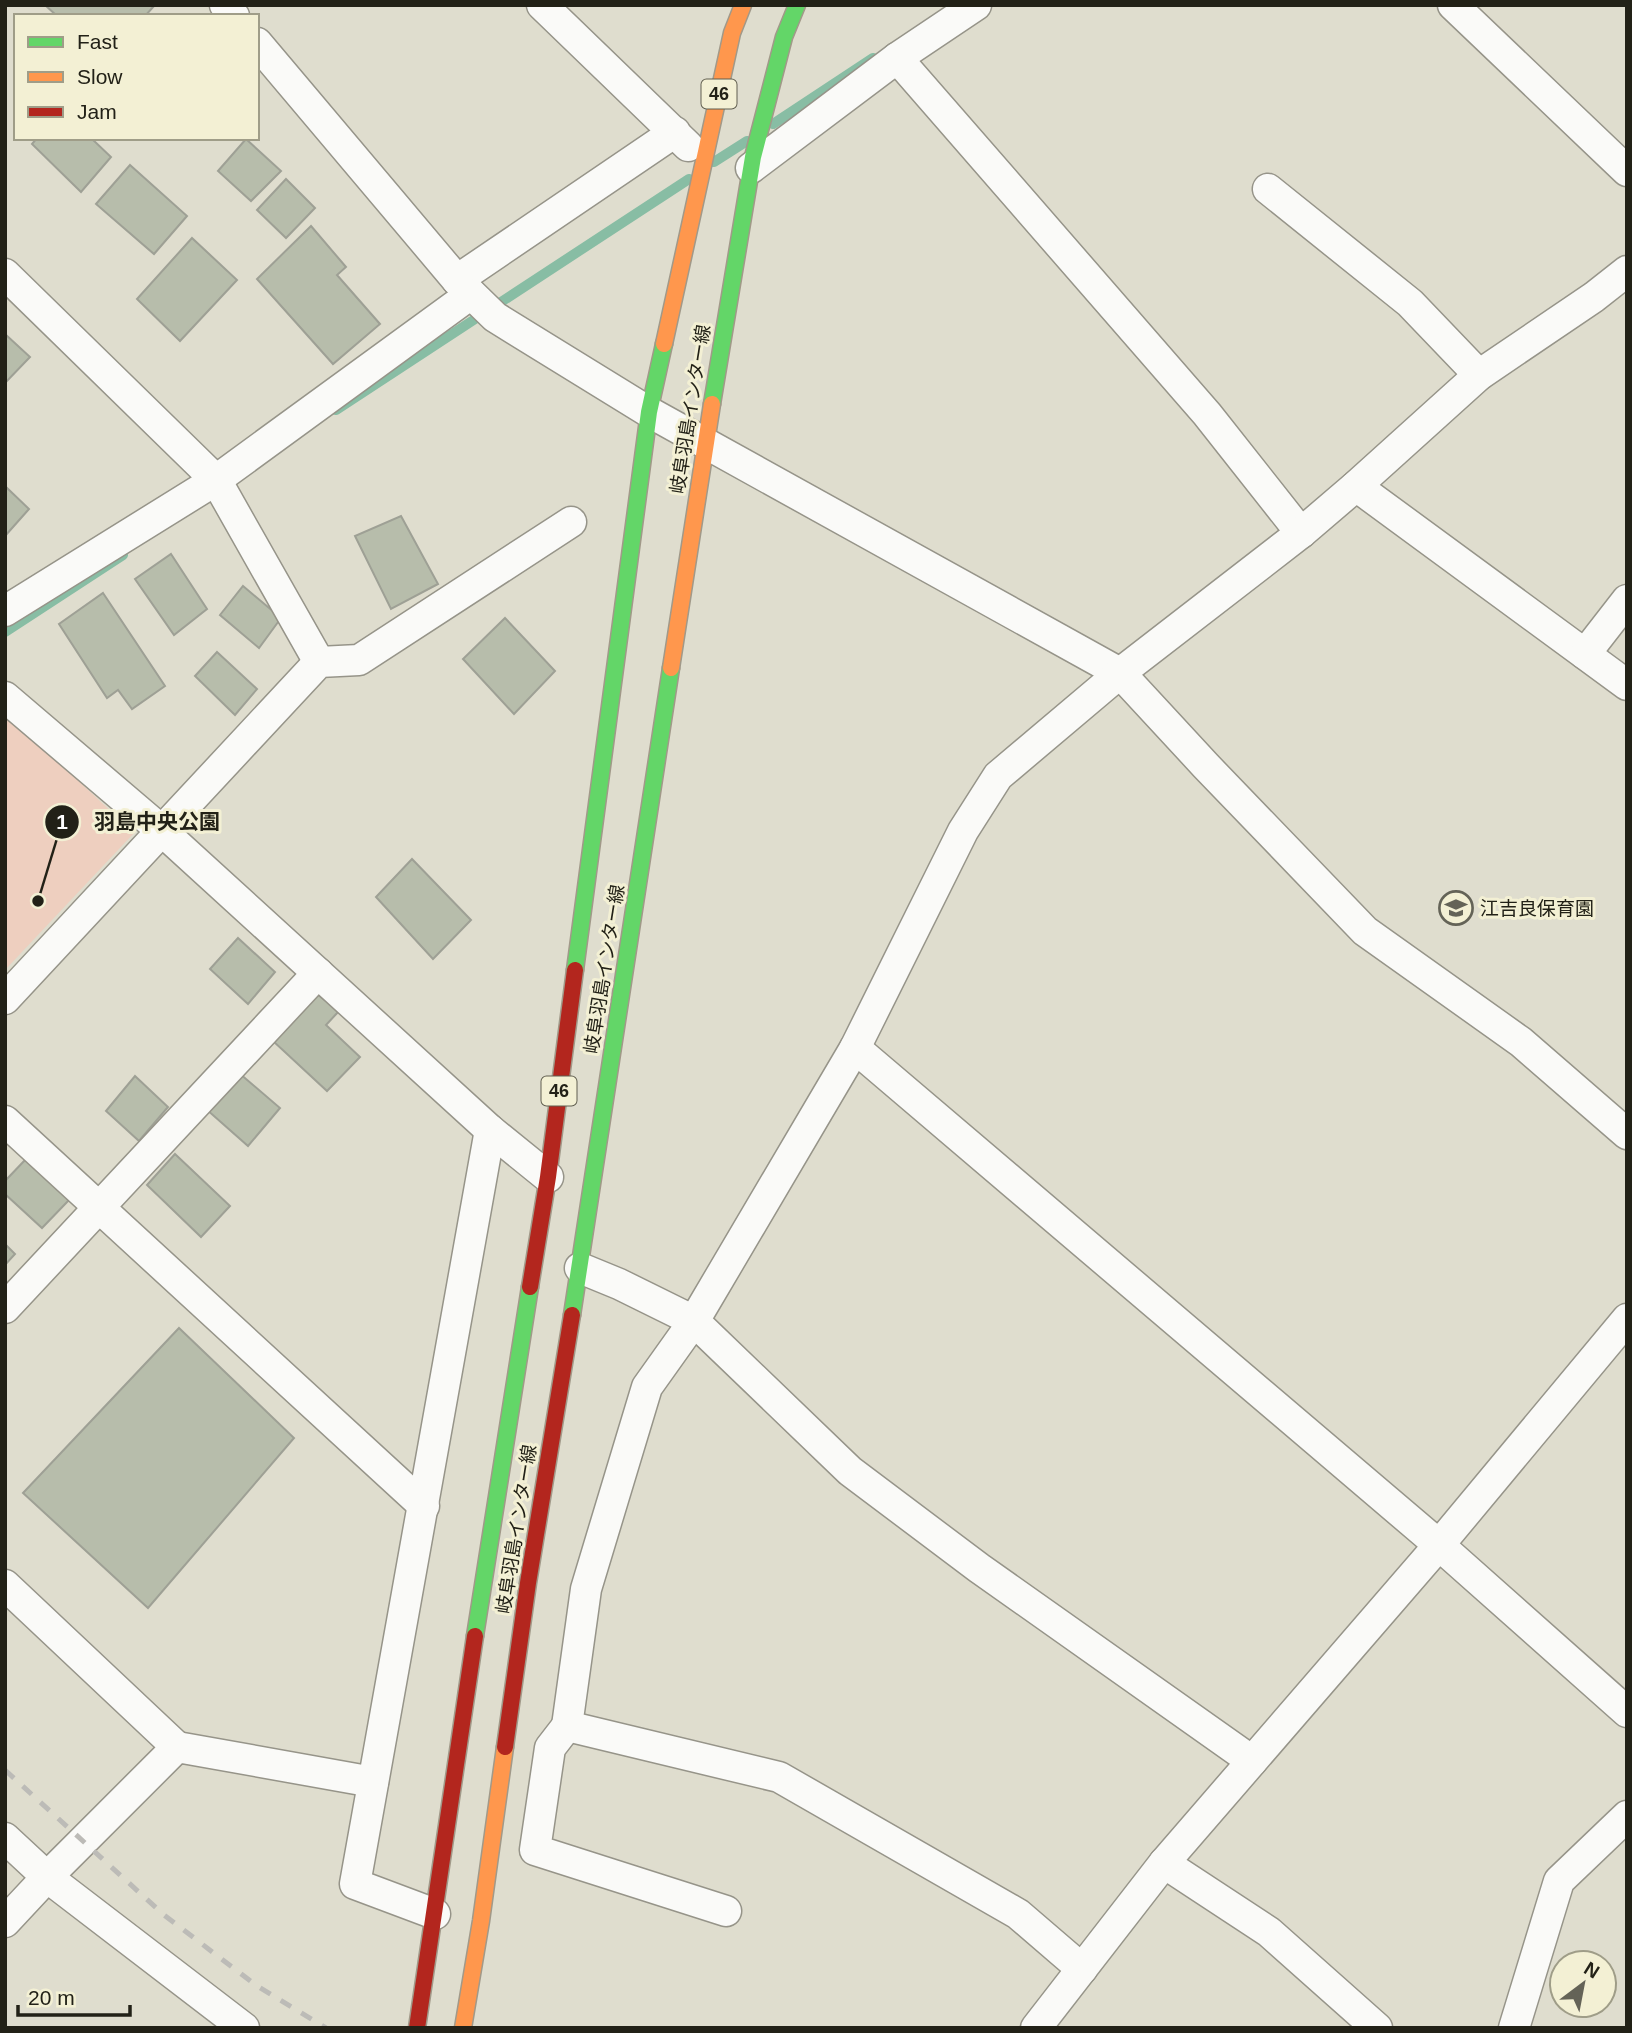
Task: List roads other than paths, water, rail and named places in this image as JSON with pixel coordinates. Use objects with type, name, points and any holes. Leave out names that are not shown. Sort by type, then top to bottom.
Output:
[{"type":"main road","name":"岐阜羽島インター線","points":[[416,2028],[483,1576],[548,1177],[649,412],[732,33],[743,5]]},
{"type":"main road","name":"岐阜羽島インター線","points":[[463,2028],[481,1921],[528,1583],[580,1268],[705,443],[752,163],[784,37],[797,5]]},
{"type":"street","points":[[542,5],[705,160]]},
{"type":"street","points":[[752,163],[897,58],[976,5]]},
{"type":"street","points":[[1453,5],[1627,171]]},
{"type":"street","points":[[259,45],[475,298],[649,412],[1120,673],[1365,931],[1521,1042],[1627,1134]]},
{"type":"street","points":[[897,58],[1207,414],[1301,533]]},
{"type":"street","points":[[5,611],[216,480],[475,298],[675,132]]},
{"type":"street","points":[[1268,189],[1410,303],[1479,375]]},
{"type":"street","points":[[726,1910],[535,1850],[550,1748],[567,1726],[586,1589],[647,1387],[694,1321],[855,1048],[963,831],[998,776],[1120,673],[1301,533],[1479,375],[1594,298],[1627,271]]},
{"type":"street","points":[[5,274],[216,480],[319,662]]},
{"type":"street","points":[[1356,486],[1627,685]]},
{"type":"street","points":[[5,999],[319,662],[359,660],[571,522]]},
{"type":"street","points":[[1585,654],[1627,600]]},
{"type":"street","points":[[5,697],[161,831],[490,1130],[548,1177]]},
{"type":"street","points":[[5,1308],[318,973]]},
{"type":"street","points":[[855,1048],[1439,1545],[1627,1712]]},
{"type":"street","points":[[5,1121],[424,1506]]},
{"type":"street","points":[[435,1914],[355,1884],[490,1130]]},
{"type":"street","points":[[580,1268],[694,1321],[850,1471],[979,1568],[1252,1761]]},
{"type":"street","points":[[1036,2028],[1164,1863],[1439,1545],[1627,1319]]},
{"type":"street","points":[[5,1585],[177,1747],[373,1782]]},
{"type":"street","points":[[567,1726],[779,1777],[1018,1914],[1082,1969]]},
{"type":"street","points":[[5,1922],[177,1747]]},
{"type":"street","points":[[1514,2028],[1559,1881],[1627,1816]]},
{"type":"street","points":[[5,1838],[47,1877],[236,2026]]},
{"type":"street","points":[[1164,1863],[1269,1932],[1377,2028]]},
{"type":"waterway","points":[[773,124],[873,58]]},
{"type":"waterway","points":[[714,162],[747,141]]},
{"type":"waterway","points":[[336,410],[689,179]]},
{"type":"waterway","points":[[5,632],[123,555]]},
{"type":"railway","points":[[5,1770],[164,1915],[257,1986],[326,2028]]},
{"type":"place","name":"羽島中央公園","points":[[38,901]]},
{"type":"place","name":"江吉良保育園","points":[[1456,908]]}]
